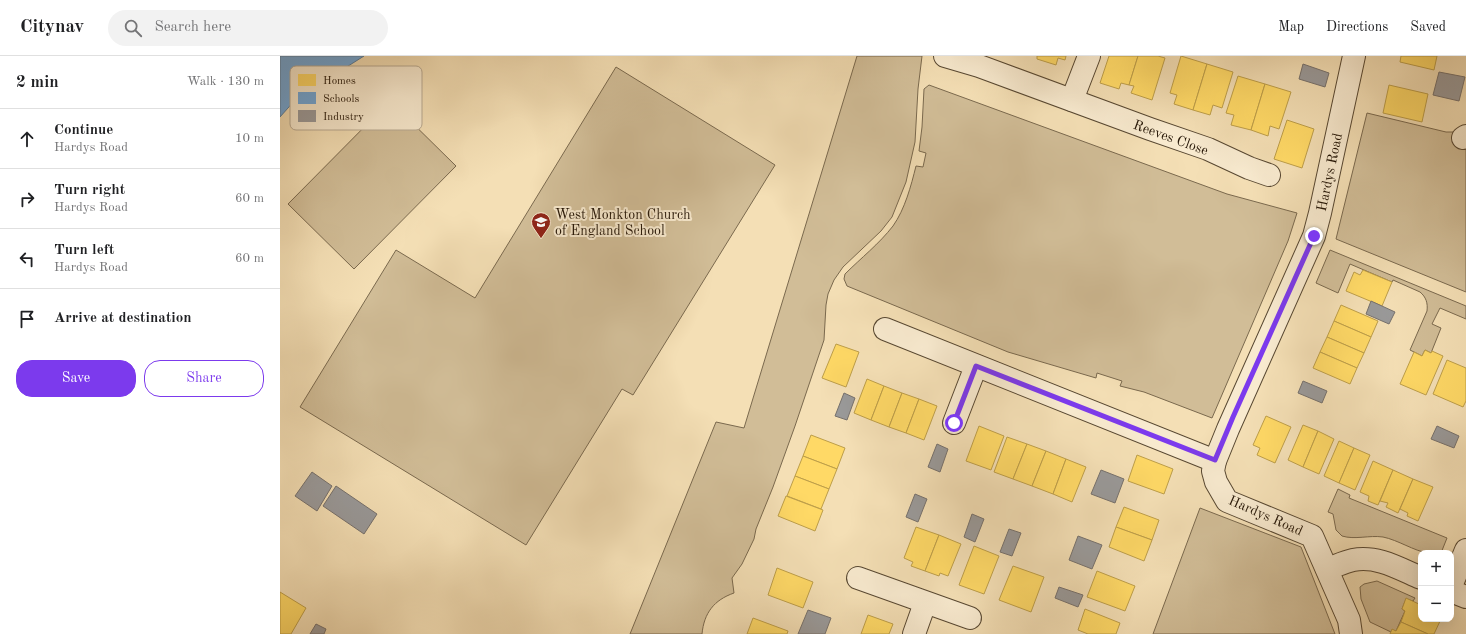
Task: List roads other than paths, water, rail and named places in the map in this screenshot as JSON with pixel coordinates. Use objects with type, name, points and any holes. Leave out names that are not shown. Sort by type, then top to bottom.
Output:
[{"type":"street","name":"Reeves Close","points":[[946,56],[980,66],[1208,149],[1249,168],[1269,175]]},
{"type":"street","points":[[1072,100],[1089,56]]},
{"type":"street","name":"Hardys Road","points":[[1351,634],[1349,620],[1312,536],[1226,501],[1216,482],[1213,471],[1215,460],[1233,417],[1314,236],[1354,56]]},
{"type":"street","points":[[885,329],[1215,460]]},
{"type":"street","points":[[954,423],[976,366]]},
{"type":"street","points":[[1454,579],[1466,550]]},
{"type":"street","points":[[1327,569],[1353,560],[1365,558],[1380,561],[1418,577]]},
{"type":"street","points":[[858,578],[970,618]]},
{"type":"street","points":[[1454,592],[1466,598]]},
{"type":"street","points":[[914,634],[925,603]]},
{"type":"place","name":"West Monkton Church of England School","points":[[541,239]]}]
